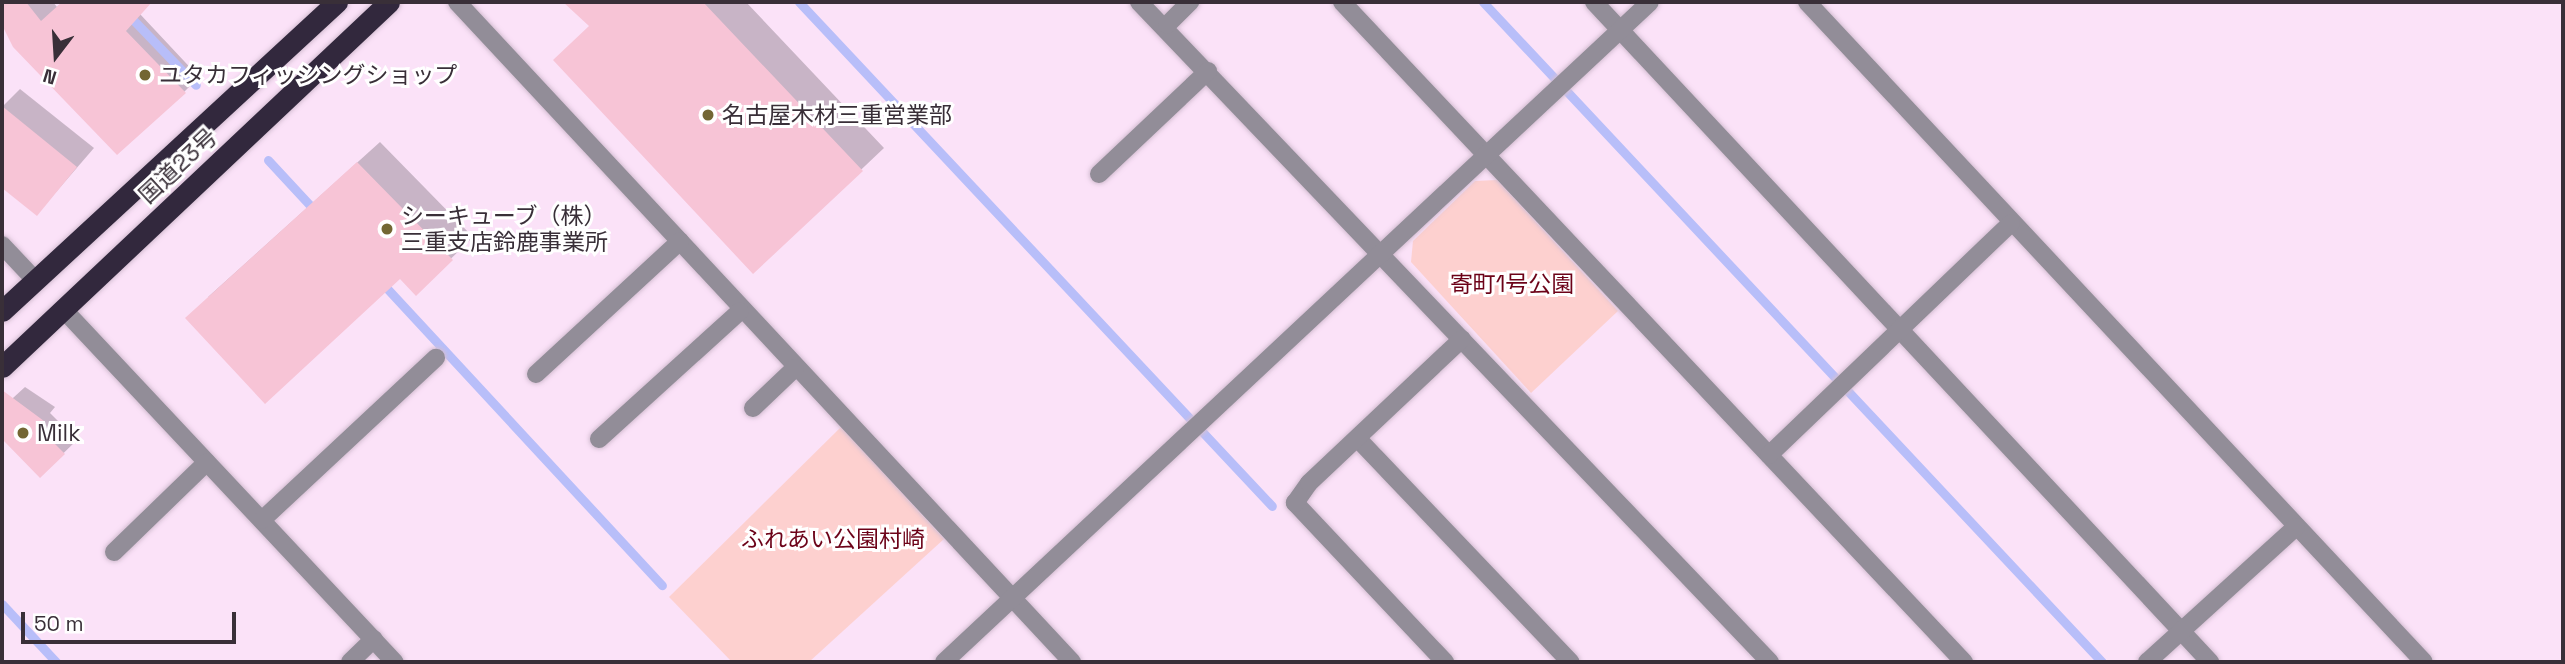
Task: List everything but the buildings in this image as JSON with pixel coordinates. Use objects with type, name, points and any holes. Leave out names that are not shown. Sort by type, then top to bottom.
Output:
[{"type":"highway","name":"国道23号","points":[[2,311],[337,2]]},
{"type":"highway","name":"国道23号","points":[[2,367],[389,2]]},
{"type":"street","points":[[457,2],[680,241],[740,311],[1072,662]]},
{"type":"street","points":[[1139,2],[1167,25],[1770,662]]},
{"type":"street","points":[[1167,25],[1190,2]]},
{"type":"street","points":[[1342,2],[1964,662]]},
{"type":"street","points":[[1594,2],[2210,662]]},
{"type":"street","points":[[944,662],[1650,2]]},
{"type":"street","points":[[1807,2],[2424,662]]},
{"type":"street","points":[[1099,174],[1208,71]]},
{"type":"street","points":[[1769,455],[2011,223]]},
{"type":"street","points":[[536,374],[680,241]]},
{"type":"street","points":[[2,245],[35,280]]},
{"type":"street","points":[[64,310],[395,662]]},
{"type":"street","points":[[599,439],[740,311]]},
{"type":"street","points":[[1445,662],[1295,503],[1462,339]]},
{"type":"street","points":[[262,520],[436,358]]},
{"type":"street","points":[[753,408],[794,368]]},
{"type":"street","points":[[1358,439],[1570,662]]},
{"type":"street","points":[[114,552],[206,462]]},
{"type":"street","points":[[2147,662],[2297,527]]},
{"type":"street","points":[[350,662],[374,639]]},
{"type":"green space","name":"寄町1号公園","points":[[1497,180],[1618,311],[1531,393],[1411,262],[1413,241],[1475,181]]},
{"type":"green space","name":"ふれあい公園村崎","points":[[841,427],[944,539],[809,662],[732,662],[669,597]]},
{"type":"waterway","points":[[116,2],[196,85]]},
{"type":"waterway","points":[[799,2],[1272,506]]},
{"type":"waterway","points":[[1483,2],[2102,662]]},
{"type":"waterway","points":[[268,160],[318,214]]},
{"type":"waterway","points":[[382,283],[662,585]]},
{"type":"waterway","points":[[2,604],[56,662]]},
{"type":"place","name":"ユタカフィッシングショップ","points":[[145,75]]},
{"type":"place","name":"名古屋木材三重営業部","points":[[708,115]]},
{"type":"place","name":"シーキューブ（株） 三重支店鈴鹿事業所","points":[[387,229]]},
{"type":"place","name":"Milk","points":[[23,433]]}]
